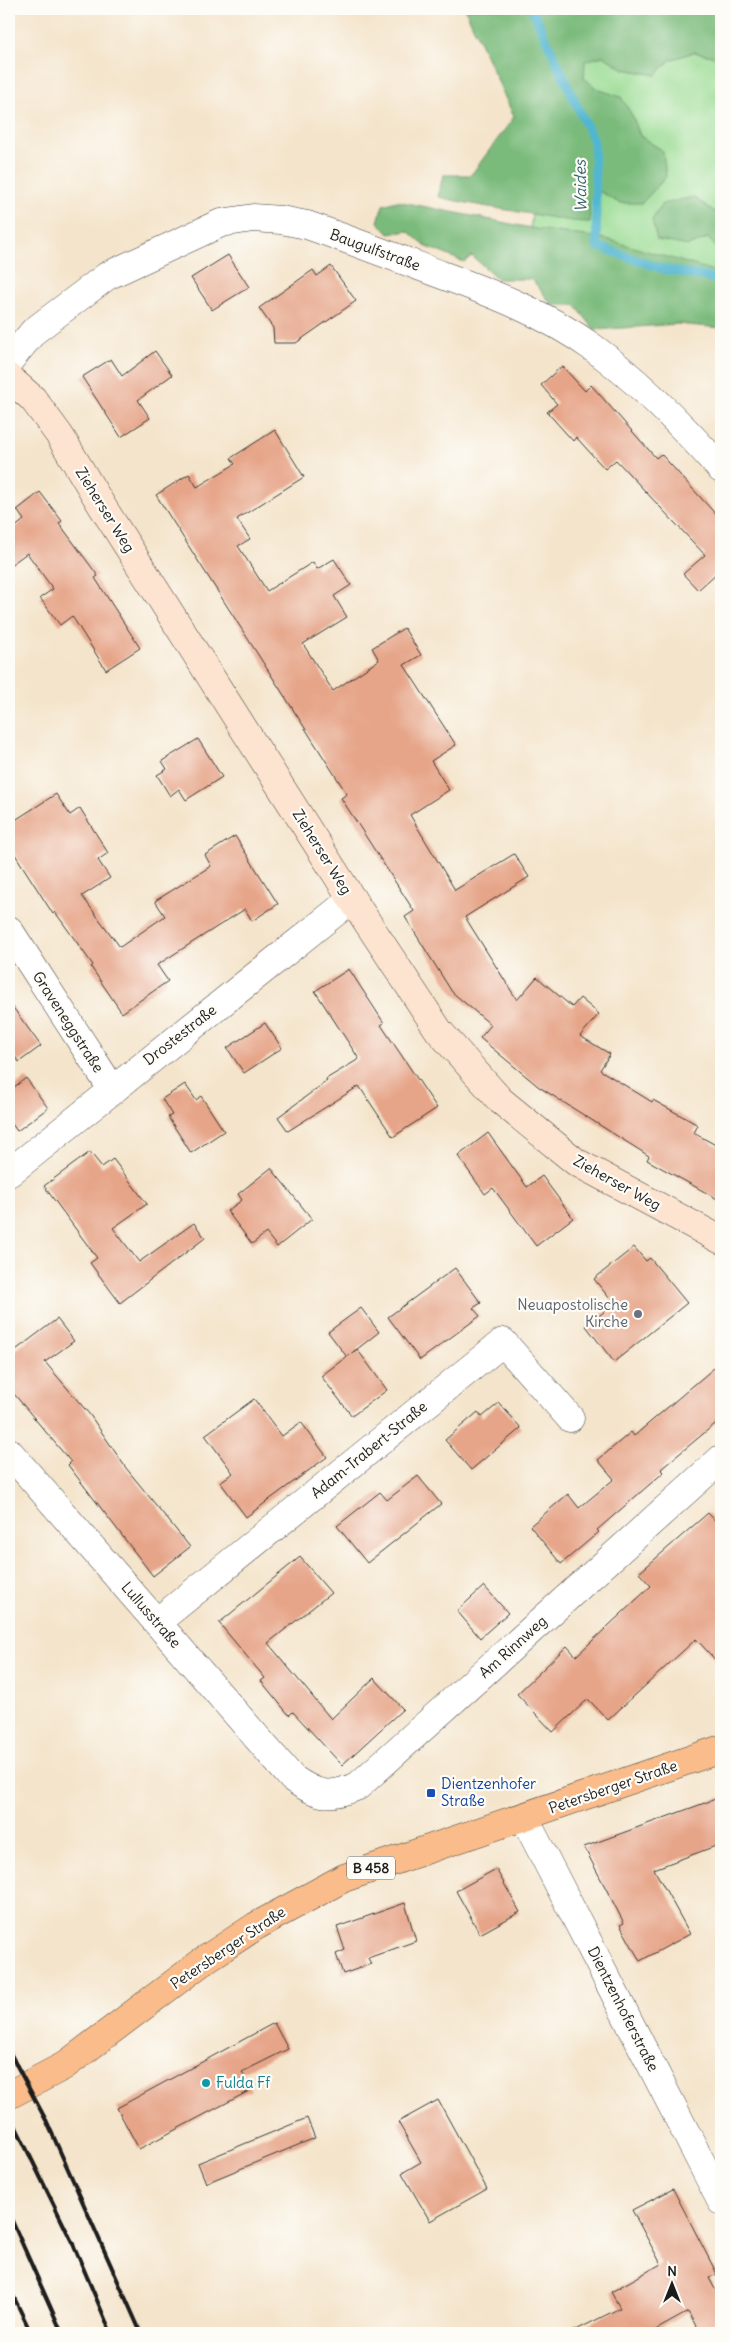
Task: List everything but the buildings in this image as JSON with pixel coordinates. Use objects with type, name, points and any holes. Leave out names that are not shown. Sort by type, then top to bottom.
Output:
[{"type":"main road","name":"Petersberger Straße","points":[[9,2095],[64,2066],[206,1959],[290,1906],[344,1878],[524,1818],[721,1749]]},
{"type":"street","name":"Baugulfstraße","points":[[9,361],[34,331],[107,276],[221,223],[253,218],[281,220],[307,225],[492,294],[531,311],[567,331],[613,364],[668,414],[721,469]]},
{"type":"street","name":"Zieherser Weg","points":[[9,378],[32,399],[60,436],[102,506],[352,899],[439,1031],[500,1100],[576,1162],[721,1240]]},
{"type":"street","name":"Drostestraße","points":[[9,1173],[352,899]]},
{"type":"street","name":"Graveneggstraße","points":[[9,930],[112,1089]]},
{"type":"street","name":"Adam-Trabert-Straße","points":[[157,1622],[503,1342],[570,1418]]},
{"type":"street","name":"Lullusstraße","points":[[9,1452],[292,1778]]},
{"type":"street","name":"Am Rinnweg","points":[[292,1778],[310,1791],[327,1795],[358,1786],[721,1459]]},
{"type":"street","name":"Dientzenhoferstraße","points":[[524,1818],[721,2201]]},
{"type":"green space","points":[[465,9],[721,9],[721,58],[694,52],[670,60],[656,75],[624,69],[603,56],[585,61],[584,78],[597,89],[621,97],[632,115],[640,136],[663,151],[666,177],[642,203],[619,203],[601,192],[589,200],[590,222],[582,222],[438,197],[443,175],[471,175],[514,117]]},
{"type":"green space","points":[[500,9],[640,9],[624,69],[656,75],[670,60],[694,52],[721,58],[721,216],[693,197],[667,204],[721,233],[721,304],[530,229],[545,127]],"holes":[[[632,115],[640,136],[663,151],[636,182]]]},
{"type":"green space","points":[[693,197],[721,216],[721,253],[708,238],[688,246],[657,240],[652,220],[662,204]]},
{"type":"green space","points":[[397,201],[536,229],[606,239],[721,273],[721,328],[677,324],[595,330],[575,305],[552,305],[532,279],[498,279],[472,256],[464,262],[425,246],[408,231],[389,234],[378,222],[383,205]]},
{"type":"waterway","name":"Waides","points":[[532,9],[594,142],[597,246],[663,269],[721,280]]},
{"type":"railway","points":[[9,2051],[47,2122],[141,2333]]},
{"type":"railway","points":[[9,2113],[73,2244],[111,2333]]},
{"type":"railway","points":[[9,2214],[62,2333]]},
{"type":"railway","points":[[9,2287],[31,2333]]},
{"type":"place","name":"Neuapostolische Kirche","points":[[638,1314]]},
{"type":"place","name":"Dientzenhofer Straße","points":[[431,1793]]},
{"type":"place","name":"Fulda Ff","points":[[206,2083]]}]
